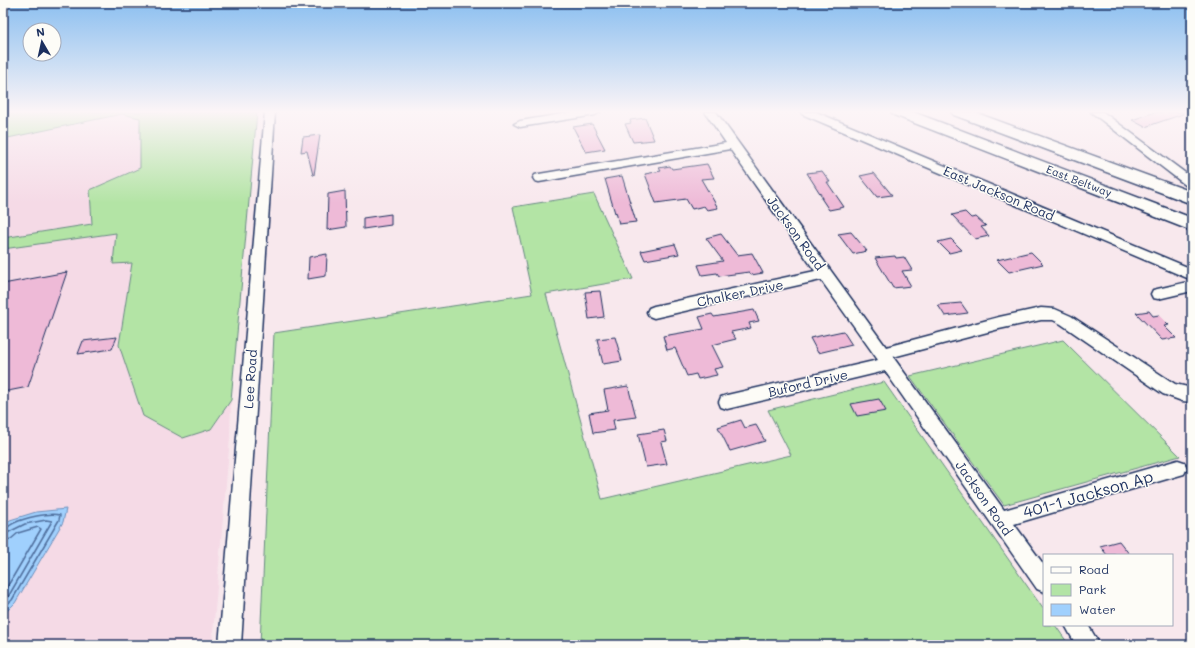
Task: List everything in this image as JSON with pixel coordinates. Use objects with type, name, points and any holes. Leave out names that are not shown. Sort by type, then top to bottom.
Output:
[{"type":"highway","name":"East Beltway","points":[[977,142],[1192,225]]},
{"type":"highway","name":"East Beltway","points":[[1041,142],[1192,198]]},
{"type":"street","name":"Lee Road","points":[[230,645],[268,142]]},
{"type":"street","name":"Jackson Road","points":[[730,142],[1043,581]]},
{"type":"street","name":"East Jackson Road","points":[[878,142],[1192,275]]},
{"type":"street","points":[[1136,142],[1192,184]]},
{"type":"street","points":[[539,178],[732,145]]},
{"type":"street","name":"Chalker Drive","points":[[654,312],[825,274]]},
{"type":"street","points":[[1158,294],[1192,286]]},
{"type":"street","points":[[886,359],[999,323],[1041,314],[1055,315],[1066,320],[1169,389],[1182,394],[1192,395]]},
{"type":"street","name":"Buford Drive","points":[[727,402],[886,359]]},
{"type":"street","name":"401-1 Jackson Ap","points":[[999,520],[1178,468]]},
{"type":"street","points":[[1076,626],[1089,645]]},
{"type":"shaded area","points":[[3,142],[140,142],[140,168],[90,190],[92,224],[3,238]]},
{"type":"shaded area","points":[[116,233],[132,262],[119,345],[211,429],[231,400],[230,438],[212,645],[3,645],[3,249]]},
{"type":"green space","points":[[140,142],[254,142],[231,400],[211,429],[183,438],[143,416],[119,345],[132,263],[113,264],[116,233],[3,249],[3,238],[92,224],[90,190],[140,168]]},
{"type":"green space","points":[[594,194],[633,279],[546,294],[602,499],[791,455],[768,410],[884,382],[1043,609],[1043,626],[1056,626],[1069,645],[260,645],[274,333],[532,294],[513,207]]},
{"type":"green space","points":[[1063,340],[1180,456],[1004,505],[910,376]]},
{"type":"water","points":[[66,509],[63,522],[15,603],[6,612],[3,612],[3,527],[10,520],[36,512]]},
{"type":"building","points":[[302,142],[319,142],[314,175],[307,151],[301,152]]},
{"type":"building","points":[[581,142],[601,142],[605,149],[586,152]]},
{"type":"building","points":[[707,164],[714,178],[701,179],[718,208],[707,210],[704,206],[692,209],[686,199],[656,203],[645,174],[661,171],[659,168],[670,166],[672,169]]},
{"type":"building","points":[[822,171],[830,182],[827,182],[844,207],[829,210],[807,173]]},
{"type":"building","points":[[874,173],[892,195],[877,197],[860,176]]},
{"type":"building","points":[[622,176],[636,222],[619,224],[605,179]]},
{"type":"building","points":[[345,191],[346,227],[327,230],[328,194]]},
{"type":"building","points":[[965,212],[971,218],[976,217],[986,226],[981,227],[989,236],[975,239],[952,215]]},
{"type":"building","points":[[391,214],[391,225],[363,229],[363,218]]},
{"type":"building","points":[[851,232],[867,251],[853,254],[838,234]]},
{"type":"building","points":[[721,234],[737,255],[752,253],[763,273],[751,275],[749,272],[719,276],[717,273],[702,275],[698,265],[723,261],[706,238]]},
{"type":"building","points":[[951,239],[962,250],[949,253],[938,242]]},
{"type":"building","points":[[675,244],[679,254],[645,260],[641,251]]},
{"type":"building","points":[[1031,252],[1043,264],[1009,272],[997,260]]},
{"type":"building","points":[[327,254],[326,276],[308,279],[309,257]]},
{"type":"building","points":[[895,256],[896,258],[904,257],[912,270],[902,271],[911,286],[893,288],[875,258]]},
{"type":"building","points":[[67,272],[28,387],[3,392],[3,284]]},
{"type":"building","points":[[600,291],[604,317],[589,319],[585,292]]},
{"type":"building","points":[[961,303],[968,313],[945,316],[938,305]]},
{"type":"building","points":[[754,310],[759,321],[749,323],[751,328],[731,332],[736,339],[712,345],[723,367],[714,369],[717,375],[698,379],[696,374],[687,376],[675,348],[667,350],[663,336],[704,329],[699,317],[712,314],[714,317]]},
{"type":"building","points":[[1149,311],[1153,316],[1159,315],[1169,325],[1164,326],[1176,338],[1162,340],[1136,313]]},
{"type":"building","points":[[843,331],[852,345],[818,353],[810,338]]},
{"type":"building","points":[[117,337],[112,349],[78,354],[83,341]]},
{"type":"building","points":[[615,337],[622,361],[603,364],[597,339]]},
{"type":"building","points":[[628,386],[636,417],[613,420],[615,430],[593,433],[589,413],[608,410],[604,390]]},
{"type":"building","points":[[879,399],[886,411],[857,416],[851,404]]},
{"type":"building","points":[[741,420],[745,428],[756,425],[765,441],[730,451],[718,427]]},
{"type":"building","points":[[664,430],[667,441],[661,442],[667,464],[646,467],[638,434]]},
{"type":"building","points":[[1119,541],[1129,554],[1106,554],[1100,546]]}]
